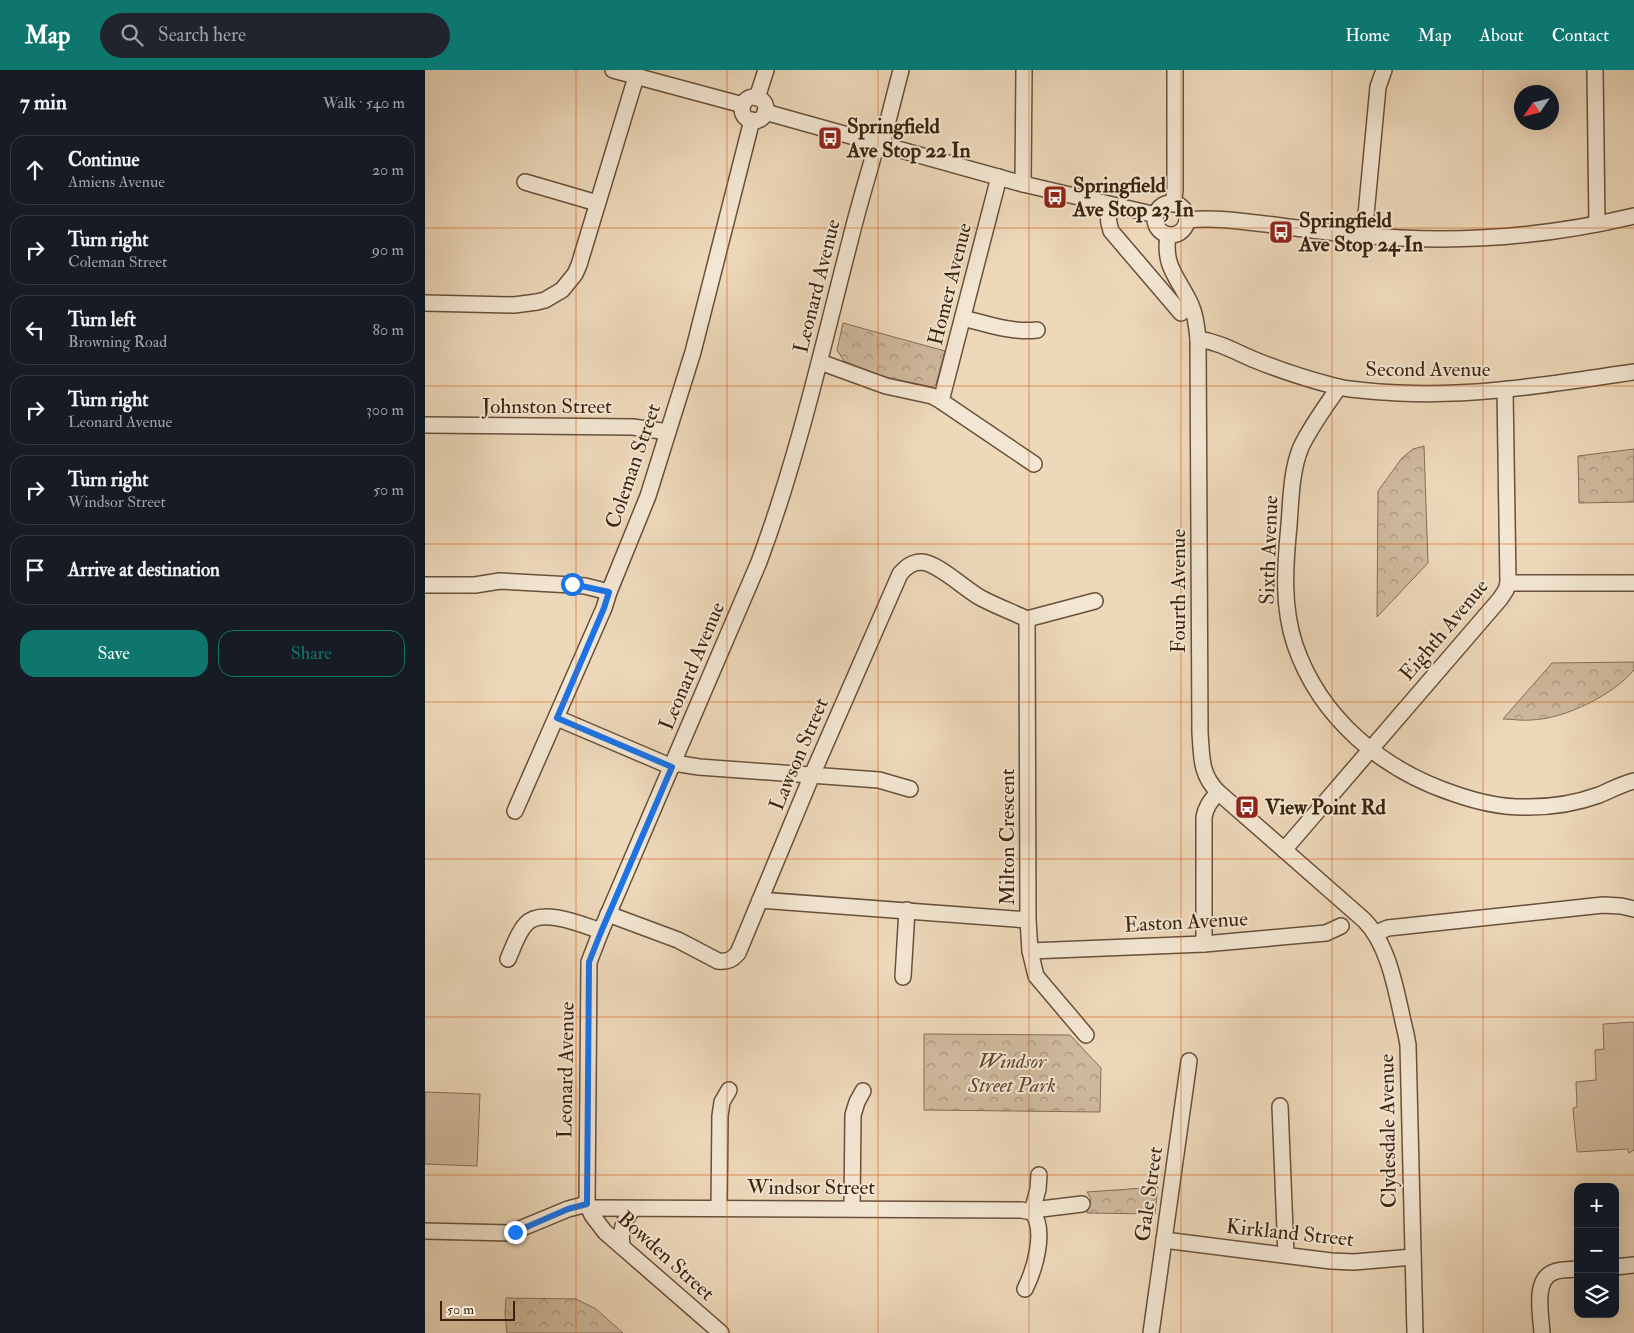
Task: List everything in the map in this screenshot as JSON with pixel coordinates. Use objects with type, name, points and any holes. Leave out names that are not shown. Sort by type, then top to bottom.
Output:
[{"type":"street","points":[[613,70],[743,106]]},
{"type":"street","points":[[757,98],[766,70]]},
{"type":"street","name":"Leonard Avenue","points":[[588,1206],[589,962],[759,562],[778,512],[795,457],[850,240],[901,70]]},
{"type":"street","points":[[1023,184],[1024,70]]},
{"type":"street","points":[[1173,204],[1175,191],[1175,70]]},
{"type":"street","points":[[1364,236],[1378,87],[1384,70]]},
{"type":"street","points":[[1595,70],[1597,224]]},
{"type":"street","points":[[425,304],[527,304],[554,295],[568,283],[579,265],[636,77]]},
{"type":"street","points":[[750,98],[757,98],[763,102],[765,112],[759,120],[752,120],[744,115],[743,106],[750,98]]},
{"type":"street","points":[[765,112],[1023,184],[1156,215]]},
{"type":"street","name":"Coleman Street","points":[[515,811],[557,718],[640,519],[693,352],[752,120]]},
{"type":"street","name":"Homer Avenue","points":[[941,401],[999,177]]},
{"type":"street","points":[[525,182],[597,203]]},
{"type":"street","points":[[1173,204],[1182,208],[1187,216],[1187,220],[1181,232],[1168,235],[1157,226],[1156,215],[1163,206],[1173,204]]},
{"type":"street","points":[[1109,205],[1107,214],[1111,231],[1181,313]]},
{"type":"street","points":[[1187,220],[1224,219],[1364,236],[1464,238],[1535,233],[1597,224],[1634,216]]},
{"type":"street","name":"Fourth Avenue","points":[[1168,235],[1167,250],[1170,264],[1194,313],[1198,340],[1200,733],[1204,771],[1208,782],[1218,792],[1364,920],[1376,933]]},
{"type":"street","points":[[963,318],[1023,332],[1037,330]]},
{"type":"street","name":"Second Avenue","points":[[1198,340],[1216,343],[1287,372],[1339,387],[1379,392],[1413,394],[1470,393],[1634,372]]},
{"type":"street","points":[[820,362],[886,386],[932,396],[1034,464]]},
{"type":"street","name":"Sixth Avenue","points":[[1339,387],[1307,436],[1296,464],[1286,557],[1286,605],[1295,645],[1312,684],[1340,720],[1371,751],[1417,780],[1463,797],[1508,806],[1543,806],[1585,799],[1634,781]]},
{"type":"street","name":"Eighth Avenue","points":[[1284,850],[1371,751],[1506,590],[1508,584],[1505,390]]},
{"type":"street","name":"Johnston Street","points":[[425,425],[633,427],[668,432]]},
{"type":"street","name":"Lawson Street","points":[[608,914],[678,940],[709,957],[725,962],[734,958],[738,953],[812,775],[900,574],[905,568],[914,562],[925,562],[934,566],[981,598],[1027,619]]},
{"type":"street","points":[[425,585],[475,585],[500,581],[572,584],[609,592]]},
{"type":"street","points":[[1508,584],[1634,583]]},
{"type":"street","points":[[1027,619],[1095,601]]},
{"type":"street","name":"Milton Crescent","points":[[1027,619],[1028,920],[1031,951],[1036,976],[1087,1035]]},
{"type":"street","points":[[557,718],[673,765],[879,780],[909,790]]},
{"type":"street","points":[[1204,944],[1204,817],[1208,803],[1218,792]]},
{"type":"street","points":[[760,900],[1028,920]]},
{"type":"street","points":[[1376,933],[1388,928],[1603,905],[1634,909]]},
{"type":"street","points":[[903,978],[907,910]]},
{"type":"street","points":[[508,959],[525,925],[531,919],[538,916],[568,920],[601,932]]},
{"type":"street","name":"Easton Avenue","points":[[1031,951],[1204,944],[1325,933],[1341,926]]},
{"type":"street","name":"Clydesdale Avenue","points":[[1376,933],[1389,966],[1408,1044],[1415,1333]]},
{"type":"street","name":"Gale Street","points":[[1151,1333],[1189,1060]]},
{"type":"street","points":[[719,1208],[719,1116],[722,1102],[729,1090]]},
{"type":"street","points":[[852,1208],[853,1115],[863,1091]]},
{"type":"street","points":[[1280,1106],[1286,1256]]},
{"type":"street","points":[[1025,1289],[1032,1274],[1038,1238],[1038,1222],[1032,1212],[1038,1189],[1039,1175]]},
{"type":"street","name":"Windsor Street","points":[[425,1231],[510,1233],[568,1209],[588,1206],[633,1209],[852,1208],[1021,1210],[1032,1212],[1041,1209],[1082,1204]]},
{"type":"street","name":"Bowden Street","points":[[588,1206],[597,1223],[721,1333]]},
{"type":"street","points":[[622,1246],[621,1233],[623,1223],[633,1209]]},
{"type":"street","name":"Kirkland Street","points":[[1164,1240],[1343,1262],[1413,1257]]},
{"type":"street","points":[[1619,1267],[1634,1266]]},
{"type":"street","points":[[1542,1333],[1541,1289],[1543,1281],[1553,1272],[1574,1269]]},
{"type":"green space","points":[[843,323],[945,351],[936,384],[933,387],[885,377],[844,361],[837,350]]},
{"type":"green space","points":[[1424,446],[1428,563],[1377,617],[1378,491],[1402,458],[1413,449]]},
{"type":"green space","points":[[1634,449],[1634,502],[1579,503],[1578,456]]},
{"type":"green space","points":[[1634,662],[1634,670],[1625,680],[1600,697],[1572,711],[1544,719],[1503,719],[1552,663]]},
{"type":"green space","points":[[1634,1022],[1634,1150],[1629,1153],[1627,1149],[1577,1152],[1573,1108],[1577,1107],[1576,1082],[1596,1080],[1595,1050],[1604,1049],[1603,1024]]},
{"type":"green space","name":"Windsor Street Park","points":[[924,1034],[1070,1035],[1101,1068],[1100,1112],[924,1110]]},
{"type":"green space","points":[[425,1092],[480,1094],[477,1166],[425,1164]]},
{"type":"green space","points":[[1158,1187],[1155,1214],[1087,1213],[1091,1199],[1087,1192]]},
{"type":"green space","points":[[506,1298],[576,1299],[596,1309],[623,1333],[507,1333]]},
{"type":"place","name":"Springfield Ave Stop 22 In","points":[[830,138]]},
{"type":"place","name":"Springfield Ave Stop 23 In","points":[[1055,197]]},
{"type":"place","name":"Springfield Ave Stop 24 In","points":[[1281,232]]},
{"type":"place","name":"View Point Rd","points":[[1247,807]]},
{"type":"route","points":[[515,1232],[568,1209],[587,1204],[589,962],[672,767],[557,718],[609,592],[572,584]]}]
